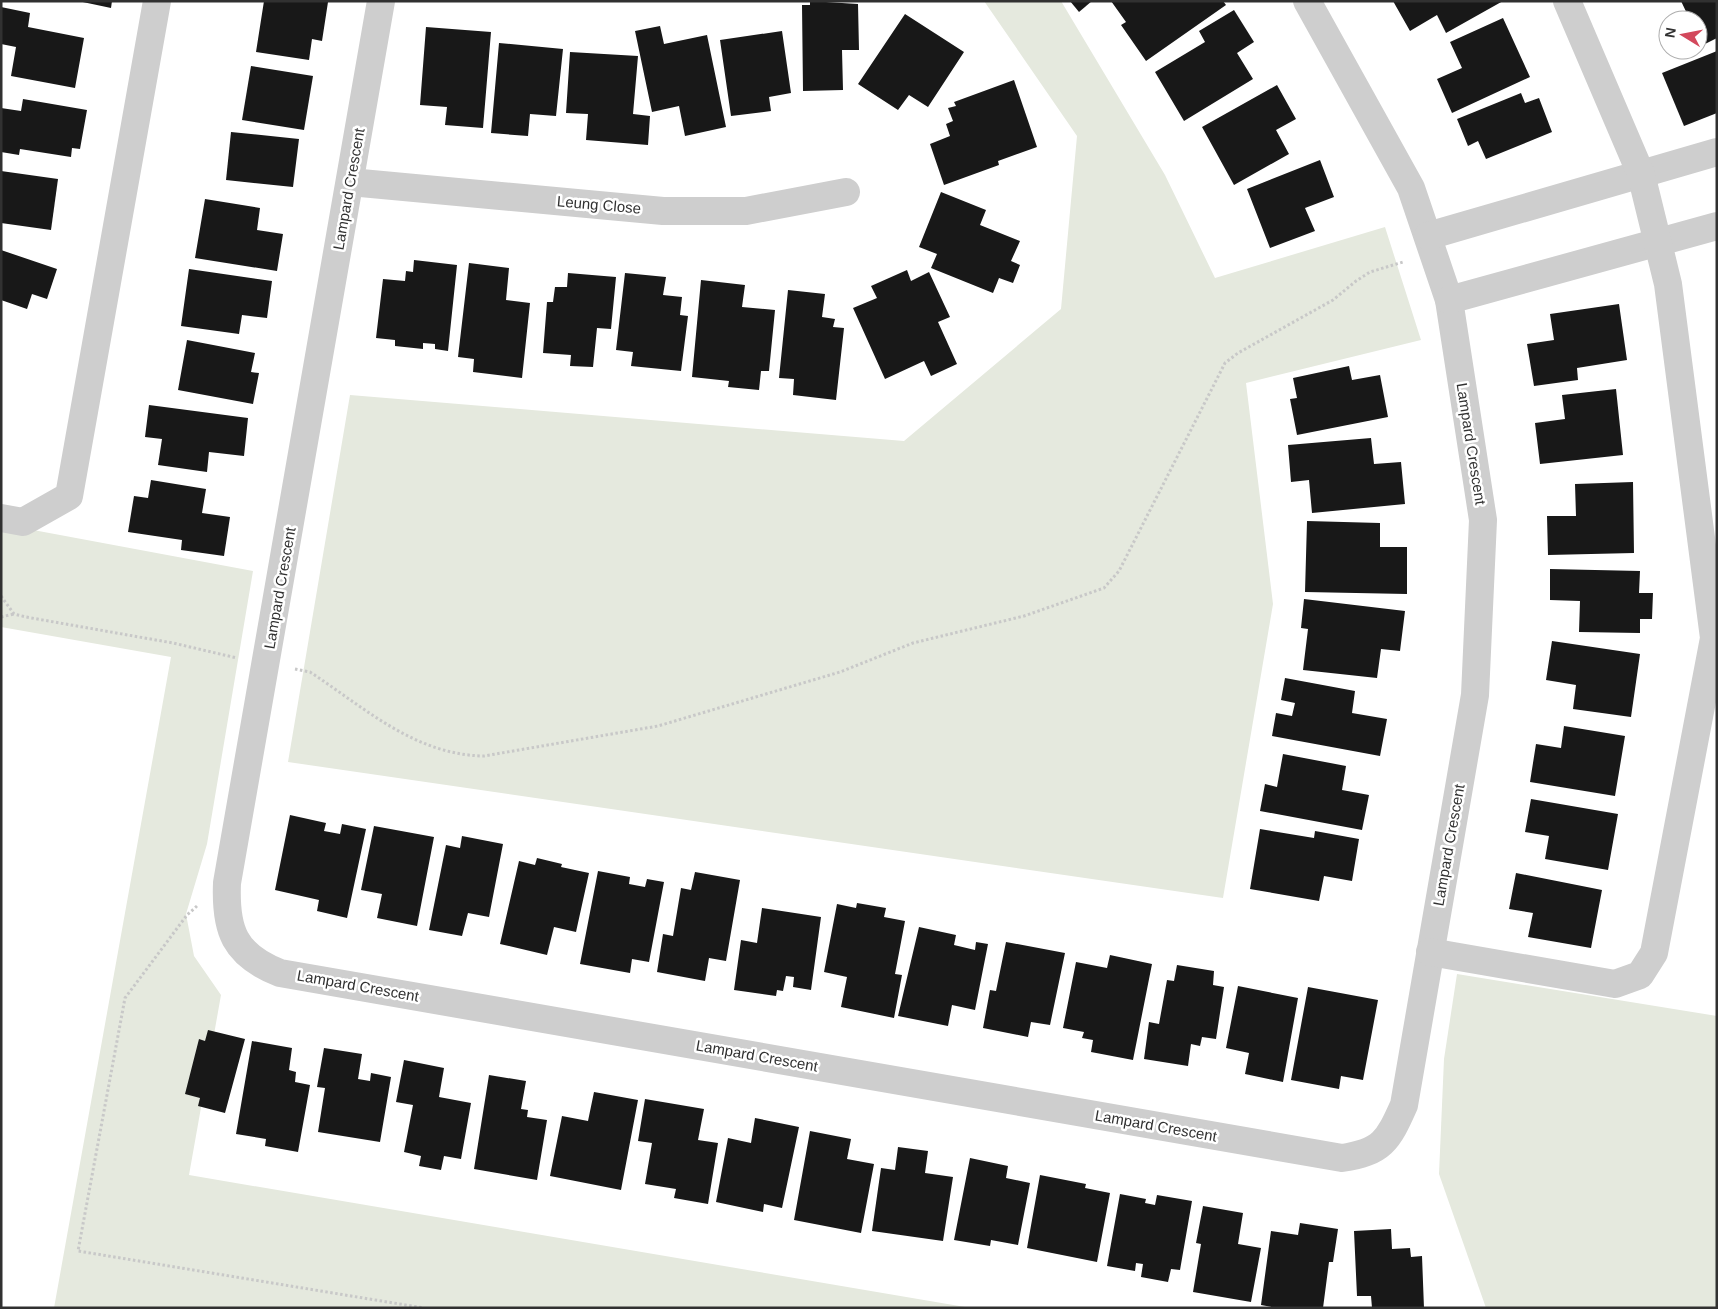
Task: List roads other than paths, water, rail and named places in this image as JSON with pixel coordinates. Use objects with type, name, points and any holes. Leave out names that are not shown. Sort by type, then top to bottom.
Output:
[{"type":"street","points":[[1,518],[23,522],[69,496],[157,1]]},
{"type":"street","name":"Lampard Crescent","points":[[381,1],[227,883],[228,922],[234,940],[246,954],[265,967],[280,972],[1342,1158],[1364,1155],[1376,1148],[1395,1125],[1404,1105],[1475,695],[1483,520],[1449,300],[1431,244],[1411,188],[1307,1]]},
{"type":"street","points":[[1430,952],[1615,984],[1640,975],[1654,953],[1714,638],[1668,284],[1641,174],[1567,1]]},
{"type":"street","points":[[1431,244],[1641,174],[1717,152]]},
{"type":"street","name":"Leung Close","points":[[350,182],[663,211],[746,211],[846,192]]},
{"type":"street","points":[[1449,300],[1717,226]]}]
